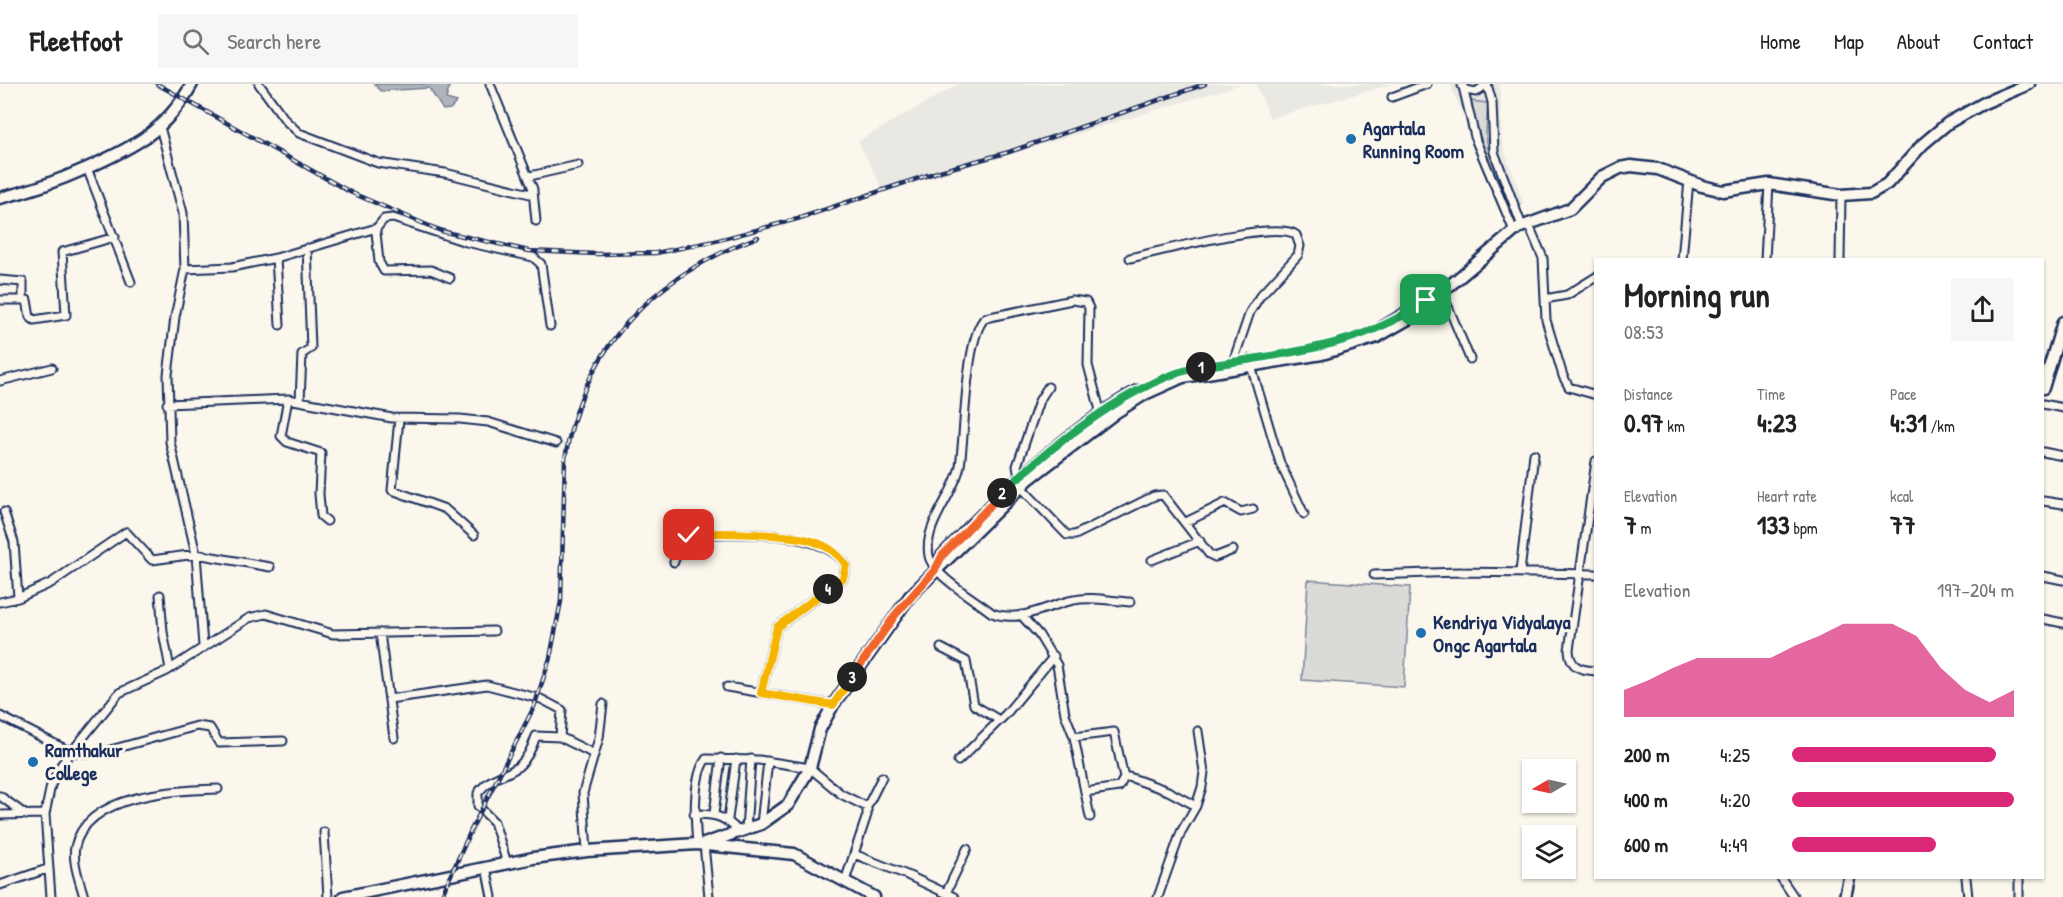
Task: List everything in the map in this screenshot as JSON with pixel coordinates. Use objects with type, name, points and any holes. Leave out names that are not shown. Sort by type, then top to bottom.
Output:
[{"type":"street","points":[[0,198],[33,190],[132,148],[160,126],[177,107],[192,84]]},
{"type":"street","points":[[259,84],[286,121],[299,133],[378,163],[445,173],[529,194],[533,191]]},
{"type":"street","points":[[490,84],[506,130],[530,176],[536,221]]},
{"type":"street","points":[[1392,98],[1427,84]]},
{"type":"street","points":[[1462,86],[1476,92],[1487,84],[1492,102],[1494,152],[1522,227]]},
{"type":"street","points":[[700,844],[761,824],[788,805],[810,768],[820,729],[833,705],[896,614],[935,570],[948,562],[1023,479],[1101,414],[1173,381],[1250,362],[1340,350],[1377,337],[1413,319],[1431,306],[1442,292],[1522,227],[1570,209],[1602,177],[1620,168],[1631,166],[1658,168],[1723,191],[1769,184],[1841,195],[1870,193],[1887,184],[1923,144],[1948,123],[1984,103],[2029,84]]},
{"type":"street","points":[[1462,86],[1474,135],[1522,227],[1543,258],[1546,320],[1565,382],[1576,391],[1594,395]]},
{"type":"street","points":[[160,126],[183,213],[186,269],[174,328],[167,404],[170,442],[196,554],[203,646]]},
{"type":"street","points":[[530,176],[578,165]]},
{"type":"street","points":[[87,168],[131,282]]},
{"type":"street","points":[[1682,258],[1689,180]]},
{"type":"street","points":[[1766,258],[1769,184]]},
{"type":"street","points":[[1840,258],[1841,195]]},
{"type":"street","points":[[186,269],[232,267],[276,258],[375,230],[384,219],[393,218],[466,242],[533,257],[541,264],[550,326]]},
{"type":"street","points":[[1130,258],[1262,230],[1285,229],[1296,234],[1300,246],[1298,255],[1260,296],[1250,312],[1233,362]]},
{"type":"street","points":[[375,230],[379,262],[384,271],[431,270],[450,278]]},
{"type":"street","points":[[0,300],[28,302],[30,317],[34,320],[66,315],[62,252],[115,237]]},
{"type":"street","points":[[300,401],[302,354],[311,348],[307,248]]},
{"type":"street","points":[[276,258],[280,325]]},
{"type":"street","points":[[1545,299],[1567,295],[1594,278]]},
{"type":"street","points":[[0,280],[23,282],[23,300]]},
{"type":"street","points":[[1442,292],[1470,359]]},
{"type":"street","points":[[1101,414],[1090,378],[1089,308],[1086,302],[1072,300],[994,315],[980,322],[969,373],[959,468],[929,541],[929,554],[935,570],[992,613],[1009,617],[1022,615],[1076,599],[1130,602]]},
{"type":"street","points":[[2044,386],[2059,354],[2063,321]]},
{"type":"street","points":[[1023,479],[1113,410],[1170,374],[1233,362],[1250,362]]},
{"type":"street","points":[[1250,362],[1280,463],[1304,514]]},
{"type":"street","points":[[0,381],[52,368]]},
{"type":"street","points":[[1048,387],[1039,401],[1017,466],[1023,479],[1067,535],[1075,535],[1158,495],[1166,497],[1212,556],[1233,550]]},
{"type":"street","points":[[167,404],[288,399],[399,419],[460,419],[488,422],[556,443]]},
{"type":"street","points":[[288,399],[281,436],[287,442],[321,453],[320,513],[327,521]]},
{"type":"street","points":[[2044,404],[2063,408]]},
{"type":"street","points":[[399,419],[392,490],[445,509],[474,535]]},
{"type":"street","points":[[2044,452],[2063,456]]},
{"type":"street","points":[[1520,572],[1534,454]]},
{"type":"street","points":[[1594,474],[1578,573],[1569,657],[1576,668],[1594,671]]},
{"type":"street","points":[[2044,501],[2063,504]]},
{"type":"street","points":[[1186,522],[1225,503],[1241,512],[1253,509]]},
{"type":"street","points":[[1588,511],[1594,512]]},
{"type":"street","points":[[4,512],[14,542],[18,598]]},
{"type":"street","points":[[0,602],[18,598],[51,583],[124,532],[128,533],[152,560],[196,554],[270,567]]},
{"type":"street","points":[[674,562],[686,536],[712,534],[810,540],[831,550],[846,565],[843,578],[777,627],[761,693]]},
{"type":"street","points":[[1152,561],[1200,541]]},
{"type":"street","points":[[1374,575],[1520,572],[1594,574]]},
{"type":"street","points":[[2044,576],[2063,580]]},
{"type":"street","points":[[160,595],[163,632],[170,669]]},
{"type":"street","points":[[51,897],[47,869],[45,814],[51,785],[71,752],[80,745],[114,697],[170,669],[249,618],[266,614],[333,634],[494,631]]},
{"type":"street","points":[[1022,615],[1040,635],[1060,672],[1065,714],[1074,737],[1090,817]]},
{"type":"street","points":[[2044,619],[2063,623]]},
{"type":"street","points":[[381,633],[394,738]]},
{"type":"street","points":[[941,648],[966,661],[974,705],[999,720]]},
{"type":"street","points":[[958,761],[999,720],[1053,656]]},
{"type":"street","points":[[389,699],[487,685],[498,686],[514,694],[541,699],[562,710],[560,737]]},
{"type":"street","points":[[727,687],[833,705]]},
{"type":"street","points":[[587,851],[583,796],[594,754],[603,704]]},
{"type":"street","points":[[0,716],[71,752],[103,752],[197,726],[210,728],[219,743],[283,741]]},
{"type":"street","points":[[1158,897],[1181,832],[1196,806],[1203,772],[1198,731]]},
{"type":"street","points":[[1074,737],[1114,732],[1124,778],[1119,787],[1085,792]]},
{"type":"street","points":[[507,863],[494,822],[478,806],[477,793],[483,786],[519,768],[527,758],[536,736],[560,737],[594,754]]},
{"type":"street","points":[[709,897],[694,814],[704,761],[708,758],[751,759],[810,768],[841,794],[867,807]]},
{"type":"street","points":[[714,814],[721,758]]},
{"type":"street","points":[[728,819],[736,759]]},
{"type":"street","points":[[743,830],[751,759]]},
{"type":"street","points":[[761,824],[768,761]]},
{"type":"street","points":[[845,881],[867,815],[867,807],[882,777]]},
{"type":"street","points":[[1124,778],[1158,787],[1196,806]]},
{"type":"street","points":[[84,897],[75,860],[75,848],[79,838],[96,818],[126,801],[159,793],[218,789]]},
{"type":"street","points":[[0,796],[26,814]]},
{"type":"street","points":[[0,815],[45,814]]},
{"type":"street","points":[[694,814],[714,814],[728,819],[743,830]]},
{"type":"street","points":[[324,832],[328,897]]},
{"type":"street","points":[[343,897],[507,863],[587,851],[700,844],[794,854],[874,897]]},
{"type":"street","points":[[946,893],[967,849]]},
{"type":"street","points":[[854,854],[954,897]]},
{"type":"street","points":[[486,867],[492,897]]},
{"type":"street","points":[[0,885],[47,869]]},
{"type":"street","points":[[1782,879],[1794,897]]},
{"type":"street","points":[[1845,897],[1849,879]]},
{"type":"street","points":[[1966,879],[1968,897]]},
{"type":"street","points":[[2019,879],[2019,897]]},
{"type":"shaded area","points":[[374,84],[450,84],[446,99],[457,102],[450,109],[443,110],[429,88],[381,91]]},
{"type":"shaded area","points":[[959,84],[1242,84],[884,192],[858,141]]},
{"type":"shaded area","points":[[1256,84],[1393,84],[1270,118]]},
{"type":"shaded area","points":[[1450,84],[1500,84],[1502,144],[1524,204],[1505,215]]},
{"type":"shaded area","points":[[1470,101],[1488,103],[1486,134],[1488,149],[1515,222],[1484,150]]},
{"type":"shaded area","points":[[1308,580],[1410,587],[1404,687],[1302,680]]},
{"type":"railway","points":[[157,84],[352,193],[441,231],[529,251],[597,254],[656,253],[715,241],[797,219],[940,171],[1009,152],[1205,84]]},
{"type":"railway","points":[[441,897],[472,828],[534,707],[550,658],[561,601],[565,459],[574,419],[588,382],[607,349],[629,320],[656,295],[686,272],[758,237]]},
{"type":"place","name":"Agartala Running Room","points":[[1351,139]]},
{"type":"place","name":"Kendriya Vidyalaya Ongc Agartala","points":[[1421,633]]},
{"type":"place","name":"Ramthakur College","points":[[33,762]]},
{"type":"route","points":[[689,535],[730,534],[810,540],[840,556],[846,565],[843,578],[782,621],[777,627],[761,693],[833,705],[896,614],[935,570],[942,556],[1019,477],[1124,398],[1170,374],[1188,369],[1321,347],[1356,338],[1391,323],[1426,300]]}]
